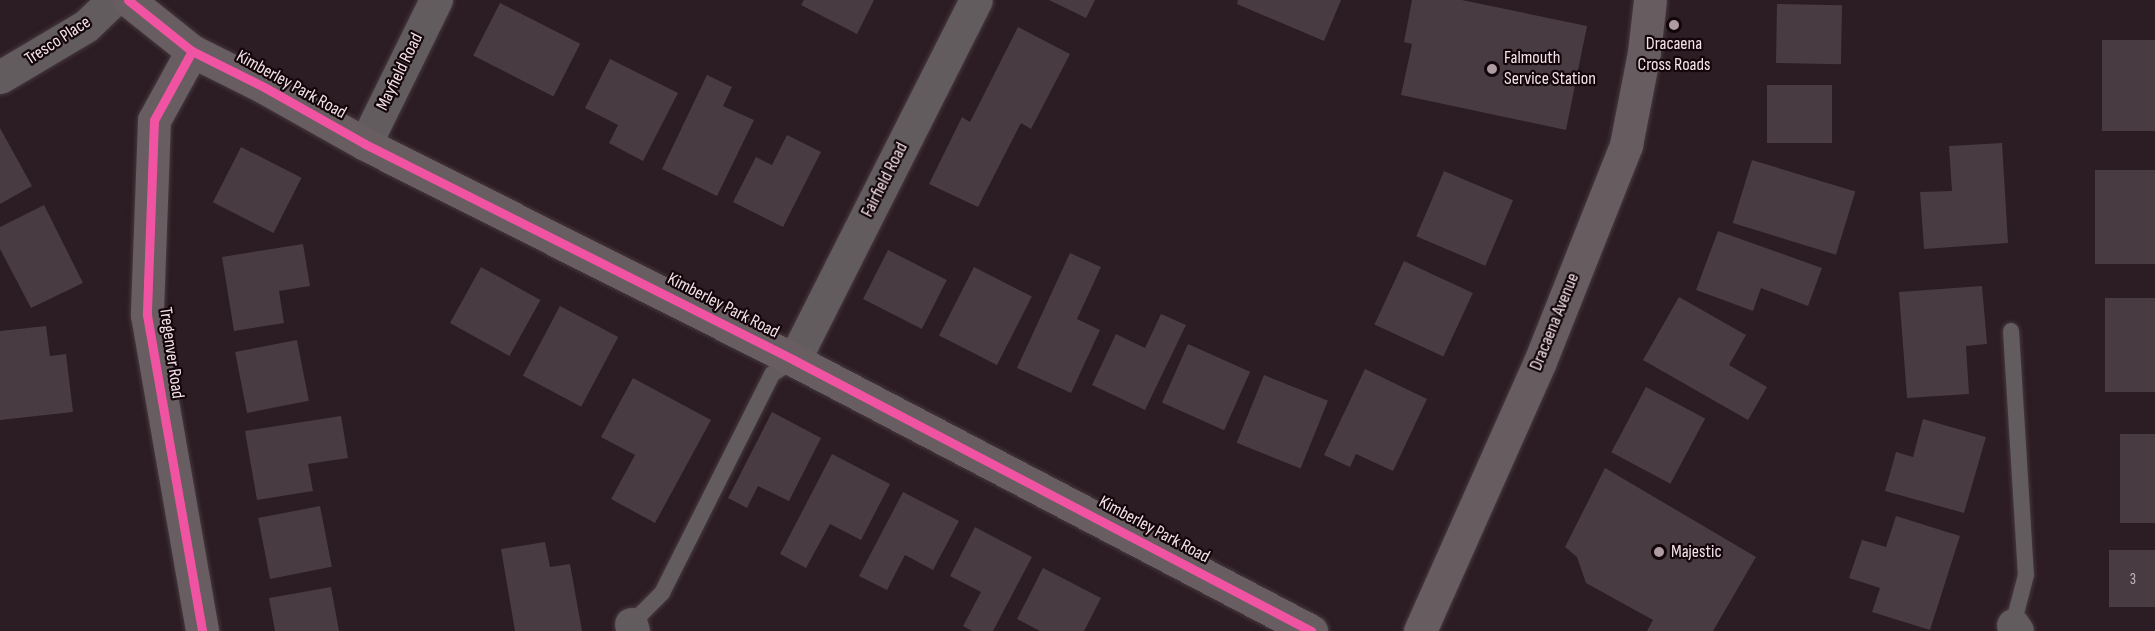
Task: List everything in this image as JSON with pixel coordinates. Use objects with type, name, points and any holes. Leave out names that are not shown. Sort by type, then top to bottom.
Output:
[{"type":"main road","name":"Dracaena Avenue","points":[[1420,631],[1539,364],[1626,145],[1644,52],[1650,0]]},
{"type":"street","name":"Tresco Place","points":[[0,77],[86,26],[113,0]]},
{"type":"street","name":"Kimberley Park Road","points":[[128,0],[192,51],[264,87],[365,144],[794,360],[1311,631]]},
{"type":"street","name":"Mayfield Road","points":[[365,144],[435,0]]},
{"type":"street","name":"Fairfield Road","points":[[794,360],[976,0]]},
{"type":"street","name":"Tregenver Road","points":[[192,51],[154,120],[147,315],[202,631]]},
{"type":"lane","points":[[2011,331],[2026,575],[2015,628]]},
{"type":"lane","points":[[632,628],[662,593],[772,374],[794,360]]},
{"type":"building","points":[[804,0],[874,0],[857,34],[801,5]]},
{"type":"building","points":[[1049,0],[1095,0],[1086,18]]},
{"type":"building","points":[[1238,0],[1341,0],[1324,41],[1237,4]]},
{"type":"building","name":"Falmouth Service Station","points":[[1412,0],[1462,0],[1587,26],[1566,130],[1401,95],[1412,44],[1404,42]]},
{"type":"building","points":[[500,3],[580,44],[553,96],[473,56]]},
{"type":"building","points":[[1777,4],[1842,5],[1841,64],[1776,63]]},
{"type":"building","points":[[1018,27],[1070,54],[1031,129],[1021,123],[978,207],[929,184],[962,117],[970,122]]},
{"type":"building","points":[[2102,40],[2155,40],[2155,131],[2102,131]]},
{"type":"building","points":[[610,59],[678,93],[643,161],[609,143],[618,125],[585,108]]},
{"type":"building","points":[[707,75],[732,87],[723,106],[754,120],[717,196],[662,169]]},
{"type":"building","points":[[1767,85],[1832,85],[1832,143],[1767,143]]},
{"type":"building","points":[[0,128],[32,186],[0,204]]},
{"type":"building","points":[[787,135],[821,152],[783,227],[733,202],[756,157],[772,165]]},
{"type":"building","points":[[2002,143],[2008,243],[1924,249],[1920,192],[1952,191],[1949,146]]},
{"type":"building","points":[[241,147],[302,178],[273,233],[213,202]]},
{"type":"building","points":[[1752,160],[1855,192],[1836,255],[1733,223]]},
{"type":"building","points":[[2095,170],[2155,170],[2155,264],[2095,264]]},
{"type":"building","points":[[1444,171],[1513,200],[1485,266],[1416,236]]},
{"type":"building","points":[[44,205],[83,283],[31,308],[0,249],[0,227]]},
{"type":"building","points":[[1718,231],[1822,268],[1808,306],[1761,288],[1753,311],[1696,290]]},
{"type":"building","points":[[303,244],[310,286],[279,291],[284,323],[234,331],[222,257]]},
{"type":"building","points":[[888,250],[947,280],[922,329],[863,299]]},
{"type":"building","points":[[1070,253],[1101,267],[1077,319],[1100,330],[1071,393],[1017,368]]},
{"type":"building","points":[[1404,261],[1473,293],[1443,357],[1374,324]]},
{"type":"building","points":[[481,267],[540,300],[509,356],[450,323]]},
{"type":"building","points":[[974,267],[1032,297],[997,365],[939,336]]},
{"type":"building","points":[[1982,286],[1987,344],[1966,346],[1969,394],[1907,398],[1899,292]]},
{"type":"building","points":[[1679,297],[1746,335],[1729,365],[1767,387],[1748,420],[1643,360]]},
{"type":"building","points":[[2105,298],[2155,298],[2155,392],[2105,392]]},
{"type":"building","points":[[560,306],[618,337],[581,407],[523,376]]},
{"type":"building","points":[[1161,314],[1186,325],[1145,410],[1092,385],[1116,334],[1145,348]]},
{"type":"building","points":[[46,326],[50,356],[66,354],[73,412],[0,420],[0,331]]},
{"type":"building","points":[[297,340],[309,401],[247,413],[235,352]]},
{"type":"building","points":[[1188,344],[1250,372],[1224,430],[1162,402]]},
{"type":"building","points":[[1365,369],[1427,399],[1393,471],[1356,454],[1350,467],[1324,455]]},
{"type":"building","points":[[1264,375],[1328,401],[1301,469],[1237,443]]},
{"type":"building","points":[[633,378],[711,420],[655,523],[611,499],[635,455],[601,437]]},
{"type":"building","points":[[1646,387],[1705,418],[1670,484],[1611,452]]},
{"type":"building","points":[[772,412],[821,438],[789,501],[758,486],[747,508],[728,498]]},
{"type":"building","points":[[341,416],[348,458],[308,464],[313,491],[257,500],[245,431]]},
{"type":"building","points":[[1923,419],[1986,437],[1964,513],[1885,491],[1896,452],[1913,457]]},
{"type":"building","points":[[2120,434],[2155,434],[2155,523],[2120,523]]},
{"type":"building","points":[[832,454],[890,484],[861,540],[830,524],[806,568],[780,554]]},
{"type":"building","name":"Majestic","points":[[1605,468],[1756,557],[1713,631],[1647,631],[1653,620],[1586,583],[1577,557],[1565,547]]},
{"type":"building","points":[[903,492],[959,521],[933,570],[905,555],[887,590],[859,576]]},
{"type":"building","points":[[320,506],[332,567],[270,579],[258,518]]},
{"type":"building","points":[[1896,516],[1960,536],[1930,630],[1872,612],[1880,588],[1849,578],[1862,540],[1886,547]]},
{"type":"building","points":[[975,527],[1032,557],[993,631],[972,631],[963,626],[981,592],[950,576]]},
{"type":"building","points":[[545,542],[550,567],[570,564],[582,631],[515,631],[501,549]]},
{"type":"building","points":[[2109,550],[2155,550],[2155,607],[2109,607]]},
{"type":"building","points":[[1043,568],[1101,598],[1084,631],[1040,631],[1017,619]]},
{"type":"building","points":[[331,587],[339,631],[275,631],[269,598]]},
{"type":"cycle path","points":[[128,0],[192,51],[264,87],[365,144],[794,360],[1311,631]]},
{"type":"cycle path","points":[[192,51],[154,120],[147,315],[202,631]]},
{"type":"place","name":"Dracaena Cross Roads","points":[[1674,25]]},
{"type":"place","name":"Falmouth Service Station","points":[[1492,69]]},
{"type":"place","name":"Majestic","points":[[1659,552]]}]
